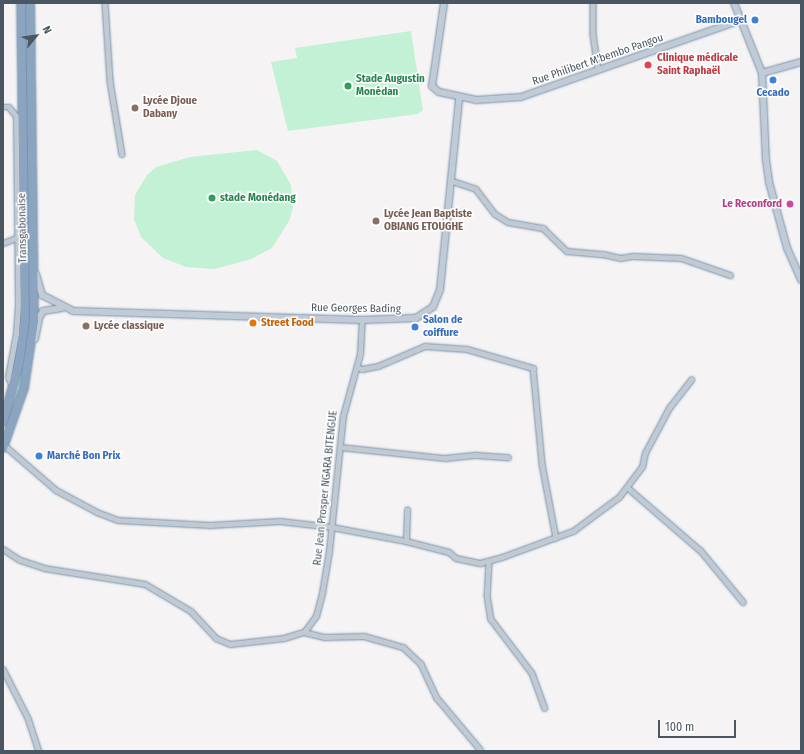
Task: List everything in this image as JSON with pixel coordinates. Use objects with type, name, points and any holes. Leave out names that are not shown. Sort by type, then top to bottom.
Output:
[{"type":"highway","name":"Transgabonaise","points":[[3,422],[14,384],[25,320],[20,179],[23,123],[21,3]]},
{"type":"highway","name":"Transgabonaise","points":[[4,446],[21,399],[32,346],[35,260],[30,3]]},
{"type":"street","points":[[105,3],[110,81],[122,154]]},
{"type":"street","name":"Rue Philibert M'bembo Pangou","points":[[444,3],[431,82],[439,92],[459,98],[485,100],[520,98],[598,69],[741,20]]},
{"type":"street","points":[[593,3],[593,34],[598,69]]},
{"type":"street","points":[[734,3],[762,73],[766,160],[769,182],[783,237],[801,280]]},
{"type":"street","points":[[762,73],[801,62]]},
{"type":"street","name":"Rue Georges Bading","points":[[63,308],[77,311],[362,320],[412,319],[434,305],[440,290],[452,181],[459,98]]},
{"type":"street","points":[[3,108],[9,107],[16,117],[23,123]]},
{"type":"street","points":[[14,384],[10,382],[8,377],[18,319],[16,238],[20,179],[16,117]]},
{"type":"street","points":[[452,181],[476,190],[494,214],[508,222],[543,228],[567,251],[603,254],[620,258],[633,256],[681,258],[730,275]]},
{"type":"street","points":[[3,243],[16,238]]},
{"type":"street","points":[[35,260],[41,293],[63,308]]},
{"type":"street","points":[[32,346],[39,318],[43,311],[63,308]]},
{"type":"street","name":"Rue Jean Prosper NGARA BITENGUE","points":[[304,632],[319,608],[332,526],[344,408],[362,348],[362,320]]},
{"type":"street","points":[[357,367],[362,369],[378,366],[425,346],[467,349],[533,368],[542,464],[556,538]]},
{"type":"street","points":[[4,446],[56,490],[97,512],[118,520],[210,525],[280,521],[332,526],[406,541],[449,552],[456,558],[480,563],[556,538],[588,522],[628,488],[642,467],[645,453],[669,408],[691,380]]},
{"type":"street","points":[[340,447],[445,458],[476,455],[508,457]]},
{"type":"street","points":[[628,488],[701,551],[742,602]]},
{"type":"street","points":[[406,541],[407,510]]},
{"type":"street","points":[[3,549],[20,560],[44,568],[145,584],[191,611],[216,638],[230,644],[292,636],[304,632],[324,637],[364,636],[403,647],[421,664],[436,698],[480,749]]},
{"type":"street","points":[[489,561],[487,595],[491,619],[532,673],[546,708]]},
{"type":"street","points":[[3,670],[28,718],[39,751]]},
{"type":"green space","name":"Stade Augustin Monédan","points":[[411,31],[423,110],[418,114],[288,131],[271,62],[297,58],[295,48]]},
{"type":"green space","points":[[29,114],[31,234],[29,234],[26,115]]},
{"type":"green space","points":[[257,150],[277,161],[291,185],[293,208],[289,221],[272,248],[251,259],[215,269],[186,267],[163,258],[141,237],[134,219],[135,195],[147,175],[156,167],[190,157]]},
{"type":"green space","points":[[31,315],[21,384],[3,439],[20,374],[28,316]]},
{"type":"place","name":"Bambougel","points":[[755,20]]},
{"type":"place","name":"Clinique médicale Saint Raphaël","points":[[648,65]]},
{"type":"place","name":"Cecado","points":[[773,80]]},
{"type":"place","name":"Stade Augustin Monédan","points":[[348,86]]},
{"type":"place","name":"Lycée Djoue Dabany","points":[[135,108]]},
{"type":"place","name":"stade Monédang","points":[[212,198]]},
{"type":"place","name":"Le Reconford","points":[[790,204]]},
{"type":"place","name":"Lycée Jean Baptiste OBIANG ETOUGHE","points":[[376,221]]},
{"type":"place","name":"Street Food","points":[[253,323]]},
{"type":"place","name":"Lycée classique","points":[[86,326]]},
{"type":"place","name":"Salon de coiffure","points":[[415,327]]},
{"type":"place","name":"Marché Bon Prix","points":[[39,456]]}]
